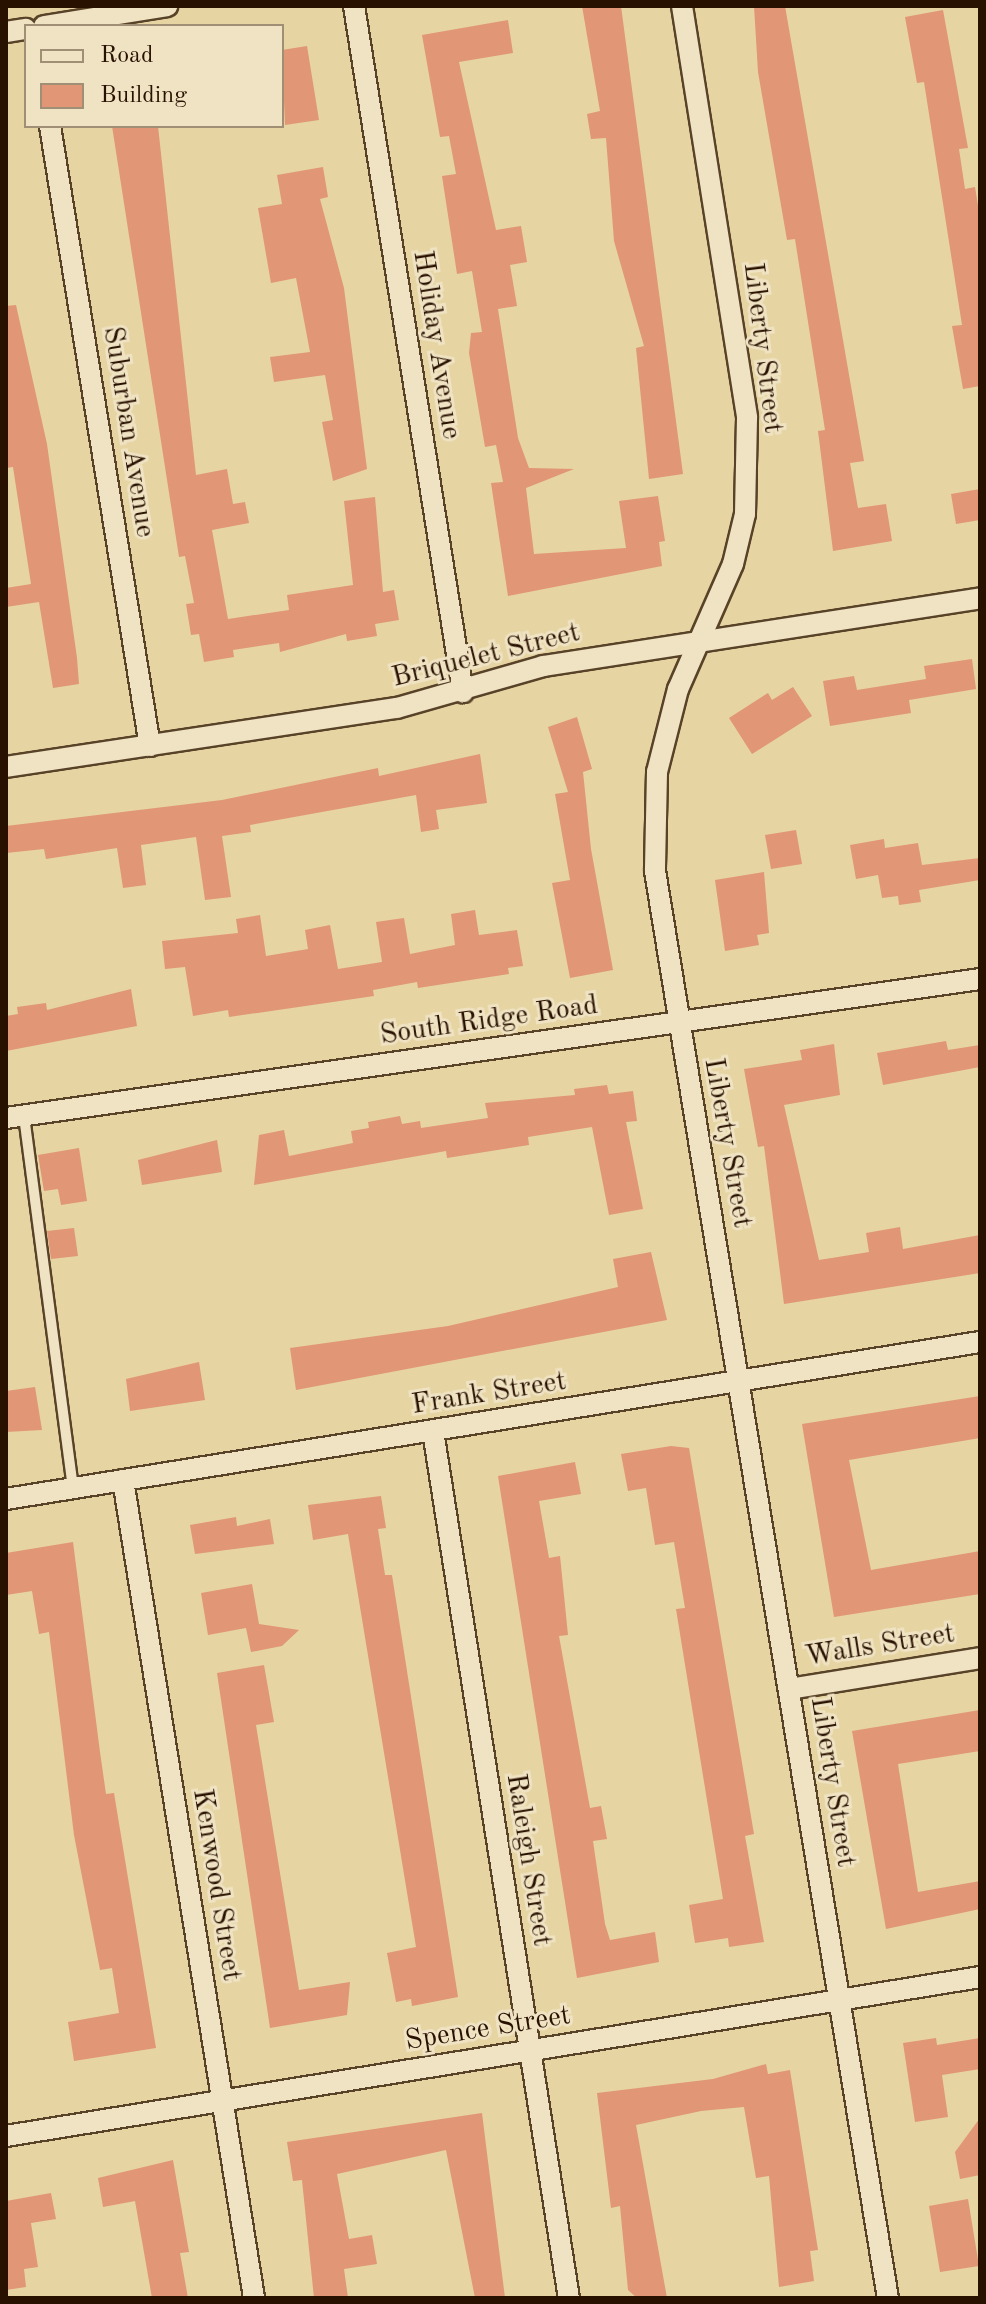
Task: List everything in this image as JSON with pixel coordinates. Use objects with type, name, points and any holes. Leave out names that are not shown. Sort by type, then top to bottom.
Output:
[{"type":"street","points":[[56,24],[167,6]]},
{"type":"street","name":"Holiday Avenue","points":[[354,6],[463,692]]},
{"type":"street","name":"Liberty Street","points":[[682,6],[747,418],[745,514],[702,638],[678,689],[657,772],[655,871],[888,2298]]},
{"type":"street","name":"Suburban Avenue","points":[[50,128],[150,746]]},
{"type":"street","name":"Briquelet Street","points":[[6,767],[150,746],[463,692],[543,666],[702,638],[980,598]]},
{"type":"street","name":"South Ridge Road","points":[[15,1117],[980,979]]},
{"type":"street","name":"Frank Street","points":[[6,1499],[980,1342]]},
{"type":"street","name":"Raleigh Street","points":[[433,1431],[569,2298]]},
{"type":"street","name":"Kenwood Street","points":[[123,1480],[254,2298]]},
{"type":"street","name":"Walls Street","points":[[789,1689],[980,1658]]},
{"type":"street","name":"Spence Street","points":[[6,2136],[980,1977]]},
{"type":"lane","points":[[15,1117],[73,1488]]},
{"type":"building","points":[[582,6],[621,6],[683,474],[649,479],[636,348],[644,346],[614,241],[606,138],[591,139],[587,114],[600,111]]},
{"type":"building","points":[[754,6],[785,6],[864,461],[850,463],[858,508],[886,504],[892,541],[833,551],[818,431],[825,430],[795,239],[787,240],[758,72]]},
{"type":"building","points":[[943,10],[968,148],[959,149],[965,189],[975,187],[980,218],[980,386],[963,389],[952,326],[962,325],[924,82],[917,83],[905,17]]},
{"type":"building","points":[[508,20],[513,53],[459,62],[496,230],[521,226],[527,262],[510,265],[517,306],[498,309],[518,438],[529,468],[574,469],[526,488],[534,554],[626,548],[619,501],[658,496],[665,541],[659,542],[662,566],[508,596],[491,483],[503,482],[496,445],[485,447],[469,353],[471,333],[482,332],[472,271],[457,274],[442,176],[456,174],[449,136],[440,137],[422,35]]},
{"type":"building","points":[[307,46],[319,120],[285,125],[284,50]]},
{"type":"building","points":[[112,128],[158,128],[196,475],[227,469],[233,504],[245,502],[249,523],[212,530],[228,619],[289,610],[287,595],[353,585],[344,501],[375,497],[383,592],[394,590],[399,620],[375,624],[377,636],[347,641],[346,634],[280,652],[279,643],[233,650],[234,657],[204,662],[199,634],[191,635],[186,604],[194,603],[185,556],[179,557]]},
{"type":"building","points":[[323,167],[328,197],[320,199],[344,288],[367,469],[333,481],[322,422],[333,420],[325,375],[274,382],[270,357],[310,352],[296,278],[271,283],[258,208],[282,204],[277,175]]},
{"type":"building","points":[[16,305],[47,444],[77,658],[79,684],[53,688],[39,602],[6,607],[6,588],[31,584],[13,467],[6,468],[6,306]]},
{"type":"building","points":[[980,489],[980,520],[956,524],[951,494]]},
{"type":"building","points":[[972,659],[976,689],[909,700],[911,713],[830,726],[823,681],[854,676],[857,690],[926,679],[924,666]]},
{"type":"building","points":[[793,687],[812,716],[752,754],[729,718],[768,693],[772,700]]},
{"type":"building","points":[[577,717],[592,769],[583,772],[591,849],[613,970],[570,978],[552,883],[570,880],[555,794],[568,792],[548,727]]},
{"type":"building","points":[[480,754],[487,803],[436,810],[439,829],[421,832],[416,795],[250,825],[251,832],[222,836],[231,897],[205,900],[196,837],[141,845],[146,885],[123,888],[117,848],[46,859],[44,849],[6,853],[6,826],[222,800],[378,768],[379,776]]},
{"type":"building","points":[[796,830],[802,864],[771,869],[765,835]]},
{"type":"building","points":[[884,839],[885,848],[918,843],[922,865],[980,858],[980,880],[919,890],[921,902],[899,905],[898,896],[882,898],[878,875],[856,879],[850,845]]},
{"type":"building","points":[[764,872],[769,933],[757,935],[759,945],[725,951],[715,880]]},
{"type":"building","points":[[475,910],[479,935],[517,930],[523,966],[508,968],[509,974],[418,988],[417,982],[373,990],[374,996],[229,1017],[228,1010],[193,1016],[185,967],[165,969],[162,941],[238,933],[236,919],[260,915],[266,956],[308,949],[305,930],[330,925],[338,969],[382,962],[376,922],[404,918],[410,954],[455,945],[451,914]]},
{"type":"building","points":[[131,989],[137,1026],[6,1051],[6,1016],[18,1014],[17,1007],[46,1003],[47,1010]]},
{"type":"building","points":[[946,1041],[948,1050],[980,1045],[980,1067],[883,1085],[877,1053]]},
{"type":"building","points":[[834,1044],[840,1095],[784,1105],[819,1260],[869,1252],[866,1233],[900,1227],[903,1249],[980,1235],[980,1273],[784,1304],[764,1146],[758,1147],[744,1069],[802,1060],[800,1050]]},
{"type":"building","points":[[607,1085],[609,1094],[633,1091],[637,1121],[626,1122],[643,1209],[609,1215],[592,1127],[528,1137],[529,1145],[447,1158],[446,1151],[254,1185],[259,1135],[284,1130],[289,1156],[353,1143],[351,1131],[369,1128],[368,1122],[400,1116],[402,1124],[420,1121],[421,1128],[488,1118],[485,1103],[575,1095],[574,1089]]},
{"type":"building","points":[[217,1140],[222,1172],[142,1185],[138,1160]]},
{"type":"building","points":[[79,1148],[87,1201],[61,1205],[58,1189],[44,1191],[38,1155]]},
{"type":"building","points":[[74,1228],[78,1256],[51,1259],[47,1231]]},
{"type":"building","points":[[651,1252],[667,1320],[296,1390],[290,1348],[448,1326],[618,1287],[613,1259]]},
{"type":"building","points":[[199,1362],[205,1400],[130,1411],[126,1379]]},
{"type":"building","points":[[35,1387],[42,1430],[6,1432],[6,1391]]},
{"type":"building","points":[[980,1396],[980,1438],[849,1460],[871,1570],[980,1551],[980,1594],[834,1617],[802,1424]]},
{"type":"building","points":[[671,1446],[689,1448],[754,1834],[745,1836],[764,1942],[729,1947],[728,1938],[695,1943],[689,1905],[723,1899],[676,1609],[685,1608],[674,1542],[655,1545],[646,1488],[628,1491],[621,1454]]},
{"type":"building","points":[[575,1462],[581,1494],[539,1501],[549,1558],[560,1556],[568,1635],[559,1636],[590,1808],[601,1806],[607,1839],[593,1841],[605,1924],[610,1940],[655,1932],[659,1962],[577,1978],[498,1476]]},
{"type":"building","points":[[381,1496],[386,1528],[378,1529],[385,1575],[392,1575],[458,1997],[412,2006],[411,1999],[396,2002],[387,1953],[416,1947],[348,1534],[313,1540],[308,1505]]},
{"type":"building","points":[[236,1517],[237,1526],[270,1519],[274,1544],[195,1554],[190,1525]]},
{"type":"building","points":[[73,1542],[106,1794],[114,1793],[156,2048],[74,2061],[68,2022],[119,2013],[112,1968],[100,1970],[74,1835],[49,1632],[39,1634],[32,1591],[6,1595],[6,1553]]},
{"type":"building","points":[[252,1584],[259,1624],[299,1630],[282,1646],[251,1652],[246,1628],[208,1635],[201,1593]]},
{"type":"building","points":[[264,1665],[274,1722],[256,1725],[299,1990],[350,1982],[347,2015],[270,2028],[217,1673]]},
{"type":"building","points":[[980,1710],[980,1751],[898,1764],[918,1892],[980,1881],[980,1909],[886,1929],[852,1731]]},
{"type":"building","points":[[936,2038],[937,2045],[980,2038],[980,2069],[942,2075],[948,2117],[915,2122],[903,2043]]},
{"type":"building","points":[[766,2064],[768,2074],[790,2070],[818,2250],[810,2251],[814,2281],[779,2287],[769,2176],[756,2178],[744,2107],[701,2111],[636,2125],[667,2298],[637,2298],[628,2290],[620,2206],[611,2208],[597,2093],[713,2079]]},
{"type":"building","points":[[482,2113],[505,2298],[475,2298],[446,2150],[337,2174],[349,2239],[372,2235],[377,2264],[344,2269],[348,2298],[314,2298],[302,2180],[293,2181],[287,2142]]},
{"type":"building","points":[[980,2118],[980,2175],[960,2179],[955,2152]]},
{"type":"building","points":[[173,2160],[189,2252],[180,2253],[188,2298],[152,2298],[135,2201],[103,2207],[98,2178]]},
{"type":"building","points":[[51,2193],[56,2219],[31,2223],[38,2267],[24,2269],[26,2287],[6,2290],[6,2201]]},
{"type":"building","points":[[968,2199],[979,2266],[940,2272],[929,2206]]}]
